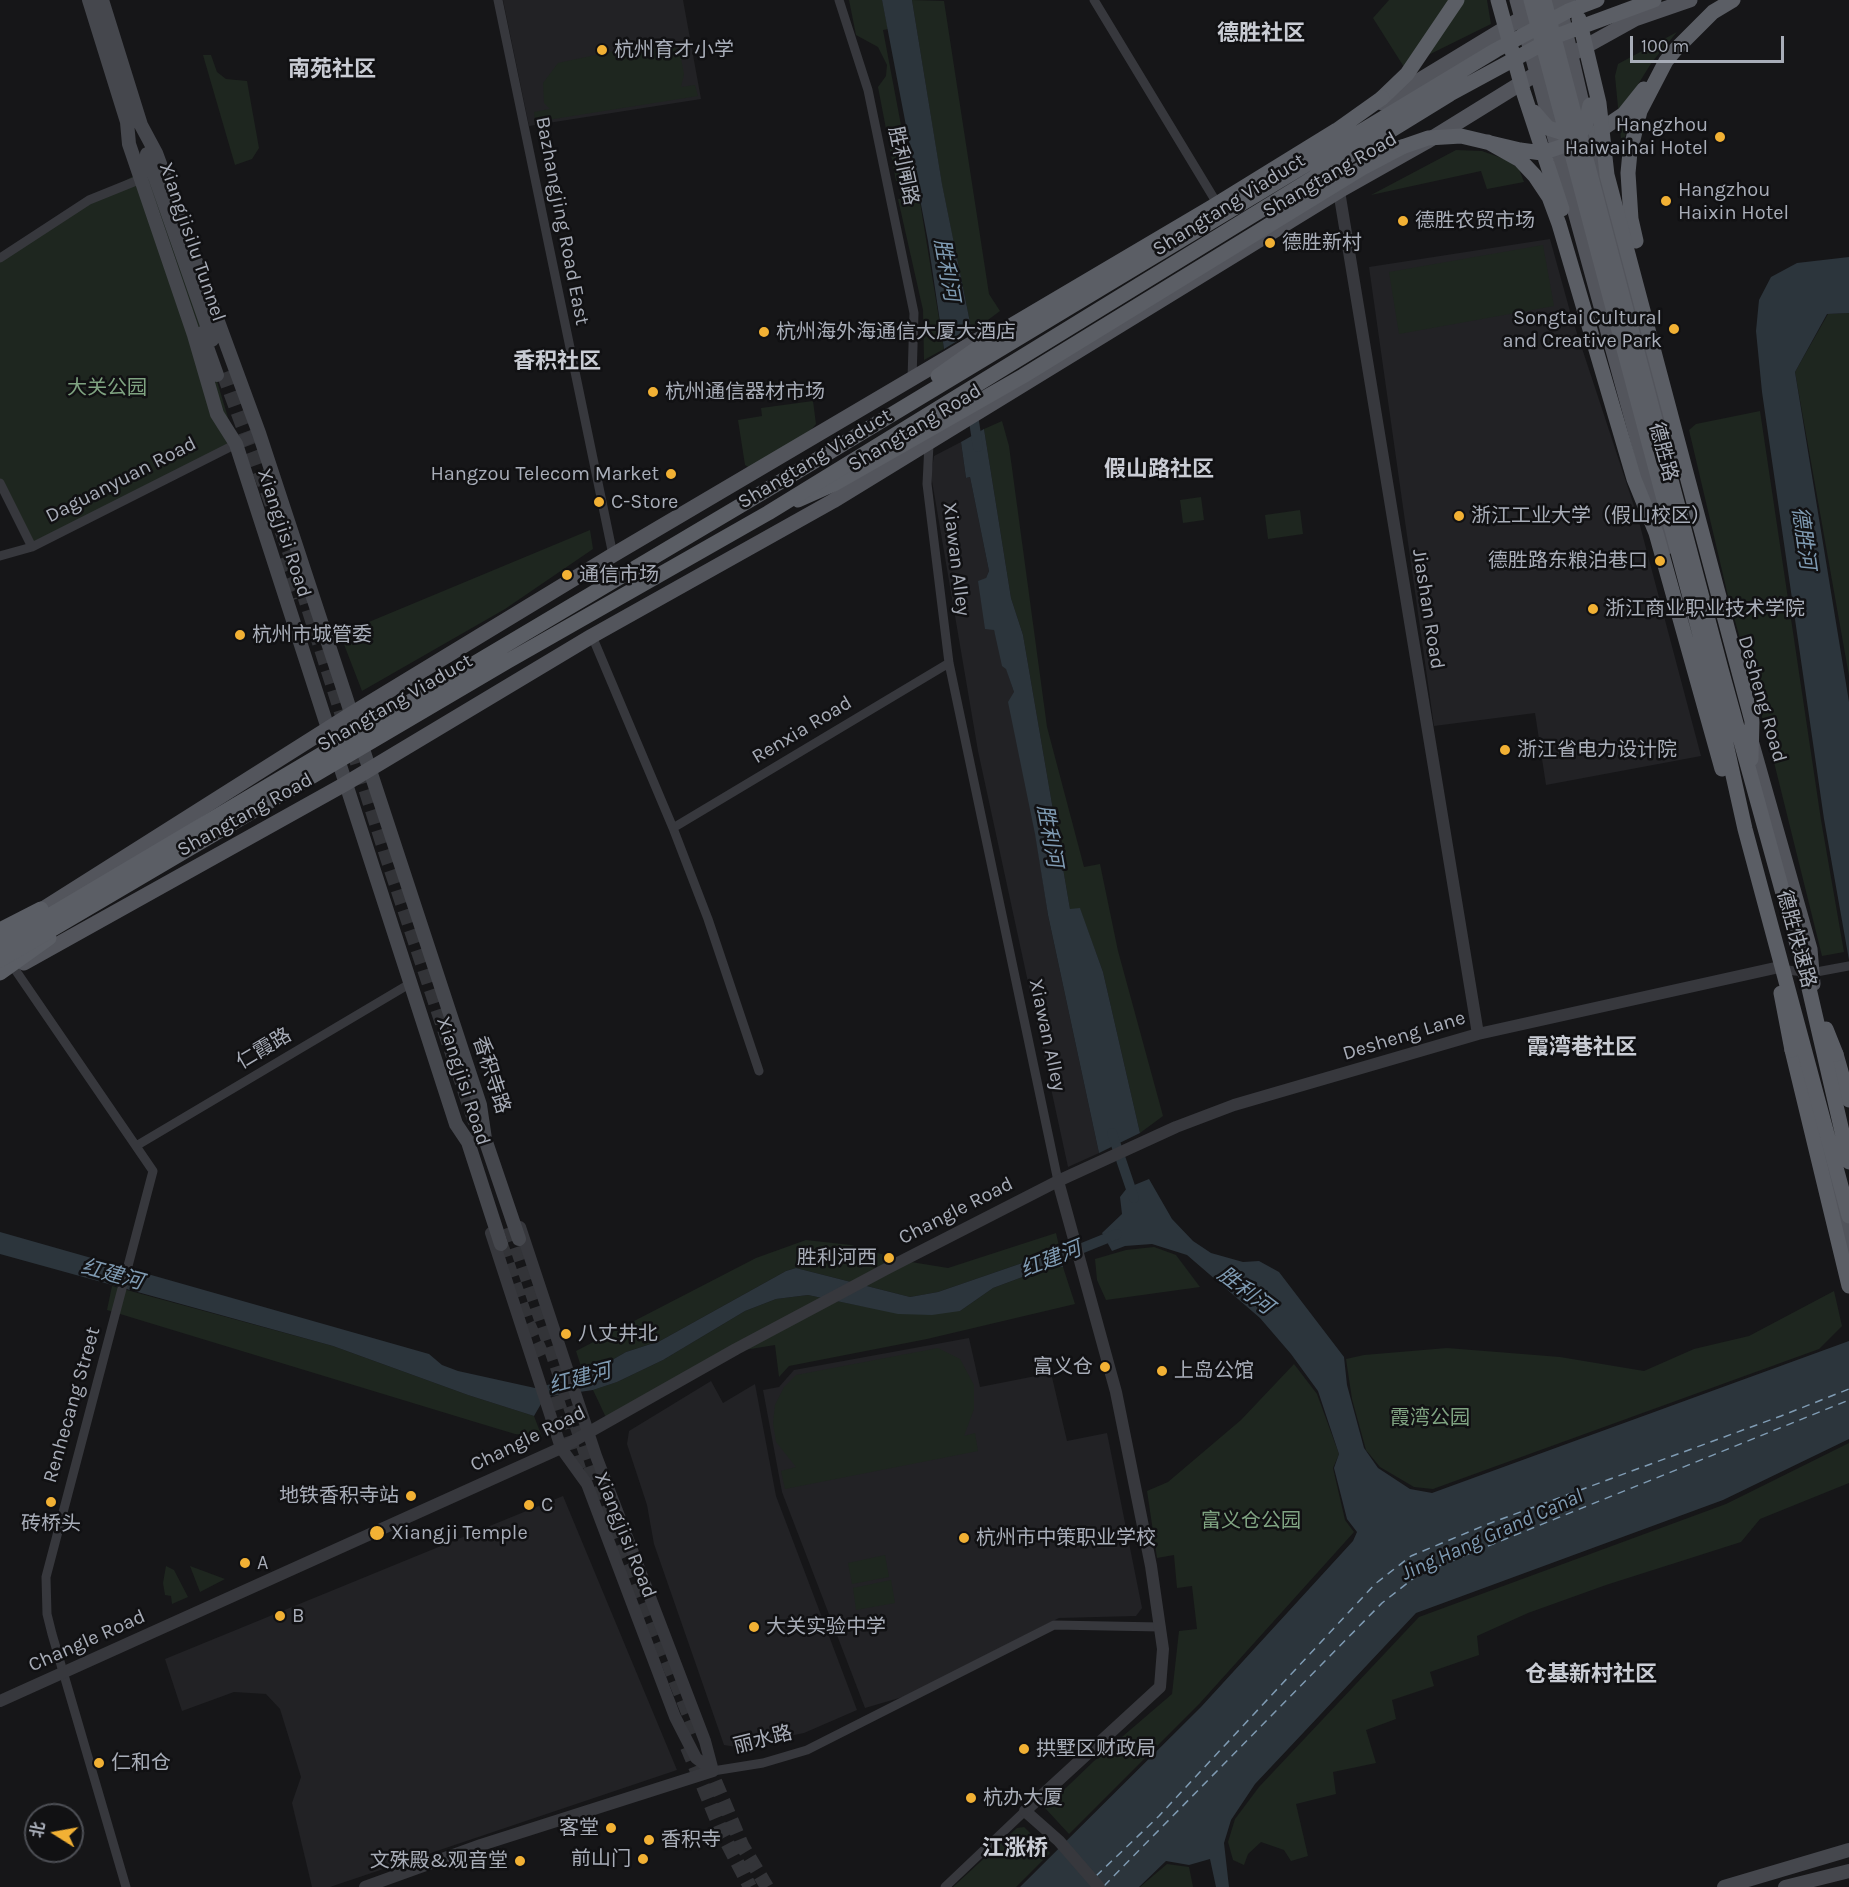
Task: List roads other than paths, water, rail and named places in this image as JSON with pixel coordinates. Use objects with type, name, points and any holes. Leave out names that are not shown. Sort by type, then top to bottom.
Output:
[{"type":"highway","points":[[1429,45],[1445,0]]},
{"type":"highway","points":[[770,488],[830,443],[938,376],[997,334],[1337,130],[1391,90],[1407,74],[1429,45],[1457,0]]},
{"type":"highway","points":[[1498,0],[1522,91],[1552,174],[1722,768],[1744,829]]},
{"type":"highway","points":[[1531,0],[1710,672],[1744,829]]},
{"type":"highway","name":"Shangtang Viaduct","points":[[0,945],[770,488],[1496,50],[1568,11],[1598,0]]},
{"type":"highway","name":"Shangtang Viaduct","points":[[0,960],[768,513],[1450,94],[1559,35],[1654,0]]},
{"type":"highway","points":[[1522,91],[1536,116],[1548,128],[1569,136],[1584,136],[1610,126],[1624,114],[1699,24],[1733,0]]},
{"type":"highway","points":[[1564,1],[1593,78],[1607,175],[1752,721],[1751,777]]},
{"type":"highway","name":"德胜快速路","points":[[1564,1],[1751,777],[1809,979],[1849,1162]]},
{"type":"highway","points":[[1666,61],[1645,101],[1635,131],[1629,162],[1629,194],[1636,241],[1685,429],[1704,542]]},
{"type":"highway","points":[[768,513],[834,484],[1023,376],[1362,168],[1402,147],[1428,138],[1461,136],[1542,153],[1570,142],[1585,127],[1593,78]]},
{"type":"highway","points":[[1488,142],[1520,160],[1548,197],[1559,224],[1634,479],[1656,533]]},
{"type":"highway","name":"德胜快速路","points":[[1744,829],[1849,1216]]},
{"type":"highway","points":[[0,930],[154,853]]},
{"type":"highway","points":[[5,972],[122,887]]},
{"type":"highway","points":[[1777,948],[1784,1016],[1849,1286]]},
{"type":"highway","points":[[1809,979],[1836,1054],[1849,1100]]},
{"type":"main road","name":"Xiangjisi Road","points":[[89,0],[134,124],[156,153],[259,433],[368,770]]},
{"type":"main road","name":"Xiangjisi Road","points":[[102,0],[134,124],[129,144],[218,414],[236,444],[456,1124]]},
{"type":"main road","points":[[1517,0],[1522,18]]},
{"type":"main road","name":"Shangtang Road","points":[[5,972],[345,784],[592,636],[833,501],[958,427],[1339,191],[1426,142],[1536,74],[1635,19],[1690,0]]},
{"type":"main road","name":"Shangtang Road","points":[[0,937],[351,714],[613,555],[1522,18],[1564,1]]},
{"type":"main road","name":"Desheng Road","points":[[1564,1],[1570,55],[1616,240],[1709,588],[1810,948],[1809,979],[1849,1130]]},
{"type":"main road","name":"德胜路","points":[[1522,18],[1720,744],[1775,968]]},
{"type":"main road","name":"Xiangjisilu Tunnel","points":[[134,124],[137,142],[220,374]]},
{"type":"main road","name":"香积寺路","points":[[368,770],[480,1105]]},
{"type":"main road","points":[[1775,968],[1849,1247]]},
{"type":"main road","points":[[480,1105],[485,1139],[519,1239]]},
{"type":"main road","points":[[456,1124],[468,1142],[501,1244]]},
{"type":"main road","points":[[1724,1887],[1849,1850]]},
{"type":"main road","points":[[1785,1887],[1849,1871]]},
{"type":"street","name":"Bazhangjing Road East","points":[[498,0],[613,555]]},
{"type":"street","name":"胜利闸路","points":[[839,0],[868,90],[914,313],[912,379]]},
{"type":"street","points":[[1094,0],[1215,200]]},
{"type":"street","points":[[0,258],[89,200],[141,179]]},
{"type":"street","name":"Jiashan Road","points":[[1339,191],[1478,1034]]},
{"type":"street","name":"Daguanyuan Road","points":[[0,556],[32,547],[259,433]]},
{"type":"street","name":"Xiawan Alley","points":[[929,444],[927,484],[949,663],[1058,1181],[1123,1424],[1163,1648],[1160,1687],[1025,1811]]},
{"type":"street","points":[[0,483],[32,547]]},
{"type":"street","points":[[592,636],[673,828],[708,919],[759,1071]]},
{"type":"street","name":"Renxia Road","points":[[673,828],[949,663]]},
{"type":"street","points":[[1775,968],[1809,979],[1849,966]]},
{"type":"street","name":"Desheng Lane","points":[[1058,1181],[1234,1105],[1478,1034],[1775,968]]},
{"type":"street","name":"Renhecang Street","points":[[5,972],[153,1171],[48,1561],[47,1614],[126,1887]]},
{"type":"street","name":"仁霞路","points":[[136,1146],[411,983]]},
{"type":"street","name":"香积寺路","points":[[480,1105],[575,1392]]},
{"type":"street","name":"Xiangjisi Road","points":[[456,1124],[561,1449],[587,1484],[675,1717],[696,1758],[713,1772]]},
{"type":"street","name":"Changle Road","points":[[0,1701],[561,1449],[746,1344],[1058,1181]]},
{"type":"street","name":"Xiangjisi Road","points":[[575,1392],[705,1741],[713,1772]]},
{"type":"street","name":"丽水路","points":[[365,1887],[481,1845],[713,1772],[763,1763],[807,1750],[1054,1625],[1161,1627]]},
{"type":"street","points":[[945,1887],[1025,1811],[1059,1841],[1100,1887]]},
{"type":"water","points":[[882,0],[912,0],[942,184],[972,332],[944,349],[928,241]]},
{"type":"water","name":"德胜河","points":[[1849,257],[1849,313],[1827,314],[1795,372],[1849,702],[1849,960],[1824,819],[1762,392],[1756,331],[1759,300],[1771,277],[1797,263]]},
{"type":"water","points":[[984,429],[1011,598],[1023,635],[1070,909],[1080,908],[1103,972],[1140,1133],[1099,1153],[1048,915],[1035,834],[1008,702],[1014,692],[1006,669],[1002,666],[994,630],[985,629],[978,581],[986,578],[989,571],[970,477],[966,478],[961,442]]},
{"type":"water","name":"Jing Hang Grand Canal","points":[[1149,1179],[1172,1219],[1193,1241],[1211,1253],[1243,1262],[1259,1261],[1279,1272],[1344,1357],[1347,1385],[1364,1448],[1378,1468],[1410,1489],[1432,1493],[1849,1341],[1849,1439],[1723,1500],[1416,1613],[1255,1784],[1231,1820],[1224,1843],[1229,1887],[1216,1887],[1210,1859],[1189,1865],[1166,1861],[1139,1887],[1020,1887],[1201,1707],[1353,1541],[1357,1532],[1347,1519],[1334,1468],[1339,1454],[1318,1391],[1291,1354],[1260,1318],[1187,1255],[1152,1244],[1125,1246],[1112,1251],[1102,1233],[1122,1214],[1120,1197],[1127,1188]]},
{"type":"water","points":[[0,1232],[429,1354],[442,1365],[458,1371],[535,1388],[584,1376],[626,1352],[660,1341],[786,1271],[796,1268],[910,1297],[938,1292],[1060,1250],[1063,1267],[1052,1266],[993,1288],[960,1311],[932,1315],[898,1314],[808,1295],[776,1299],[745,1311],[663,1360],[617,1382],[593,1390],[545,1397],[534,1416],[468,1395],[333,1346],[0,1254]]},
{"type":"waterway","name":"胜利河","points":[[972,409],[978,447]]},
{"type":"waterway","name":"胜利河","points":[[1112,1133],[1134,1198]]},
{"type":"waterway","name":"红建河","points":[[1048,1262],[1117,1234]]},
{"type":"tunnel","points":[[223,373],[297,573],[387,858],[482,1144]]},
{"type":"tunnel","points":[[282,558],[296,599]]},
{"type":"tunnel","points":[[510,1227],[592,1472],[698,1738]]},
{"type":"tunnel","points":[[501,1244],[527,1321],[545,1361]]},
{"type":"tunnel","points":[[556,1396],[581,1475]]},
{"type":"tunnel","points":[[687,1747],[723,1835],[750,1887]]},
{"type":"tunnel","points":[[707,1762],[742,1845],[767,1887]]},
{"type":"place","name":"杭州育才小学","points":[[602,50]]},
{"type":"place","name":"Hangzhou Haiwaihai Hotel","points":[[1720,137]]},
{"type":"place","name":"Hangzhou Haixin Hotel","points":[[1666,201]]},
{"type":"place","name":"德胜农贸市场","points":[[1403,221]]},
{"type":"place","name":"德胜新村","points":[[1270,243]]},
{"type":"place","name":"Songtai Cultural and Creative Park","points":[[1674,329]]},
{"type":"place","name":"杭州海外海通信大厦大酒店","points":[[764,332]]},
{"type":"place","name":"杭州通信器材市场","points":[[653,392]]},
{"type":"place","name":"Hangzou Telecom Market","points":[[671,474]]},
{"type":"place","name":"C-Store","points":[[599,502]]},
{"type":"place","name":"浙江工业大学（假山校区）","points":[[1459,516]]},
{"type":"place","name":"德胜路东粮泊巷口","points":[[1660,561]]},
{"type":"place","name":"通信市场","points":[[567,575]]},
{"type":"place","name":"浙江商业职业技术学院","points":[[1593,609]]},
{"type":"place","name":"杭州市城管委","points":[[240,635]]},
{"type":"place","name":"浙江省电力设计院","points":[[1505,750]]},
{"type":"place","name":"胜利河西","points":[[889,1258]]},
{"type":"place","name":"八丈井北","points":[[566,1334]]},
{"type":"place","name":"富义仓","points":[[1105,1367]]},
{"type":"place","name":"上岛公馆","points":[[1162,1371]]},
{"type":"place","name":"地铁香积寺站","points":[[411,1496]]},
{"type":"place","name":"砖桥头","points":[[51,1502]]},
{"type":"place","name":"C","points":[[529,1505]]},
{"type":"place","name":"Xiangji Temple","points":[[377,1533]]},
{"type":"place","name":"杭州市中策职业学校","points":[[964,1538]]},
{"type":"place","name":"A","points":[[245,1563]]},
{"type":"place","name":"B","points":[[280,1616]]},
{"type":"place","name":"大关实验中学","points":[[754,1627]]},
{"type":"place","name":"拱墅区财政局","points":[[1024,1749]]},
{"type":"place","name":"仁和仓","points":[[99,1763]]},
{"type":"place","name":"杭办大厦","points":[[971,1798]]},
{"type":"place","name":"客堂","points":[[611,1828]]},
{"type":"place","name":"香积寺","points":[[649,1840]]},
{"type":"place","name":"前山门","points":[[643,1859]]},
{"type":"place","name":"文殊殿&观音堂","points":[[520,1861]]},
{"type":"district","name":"德胜社区","points":[[1261,34]]},
{"type":"district","name":"南苑社区","points":[[332,70]]},
{"type":"district","name":"香积社区","points":[[557,362]]},
{"type":"district","name":"假山路社区","points":[[1159,470]]},
{"type":"district","name":"霞湾巷社区","points":[[1582,1048]]},
{"type":"district","name":"仓基新村社区","points":[[1591,1675]]},
{"type":"district","name":"江涨桥","points":[[1015,1849]]},
{"type":"park label","name":"大关公园","points":[[107,388]]},
{"type":"park label","name":"霞湾公园","points":[[1430,1418]]},
{"type":"park label","name":"富义仓公园","points":[[1251,1521]]}]
